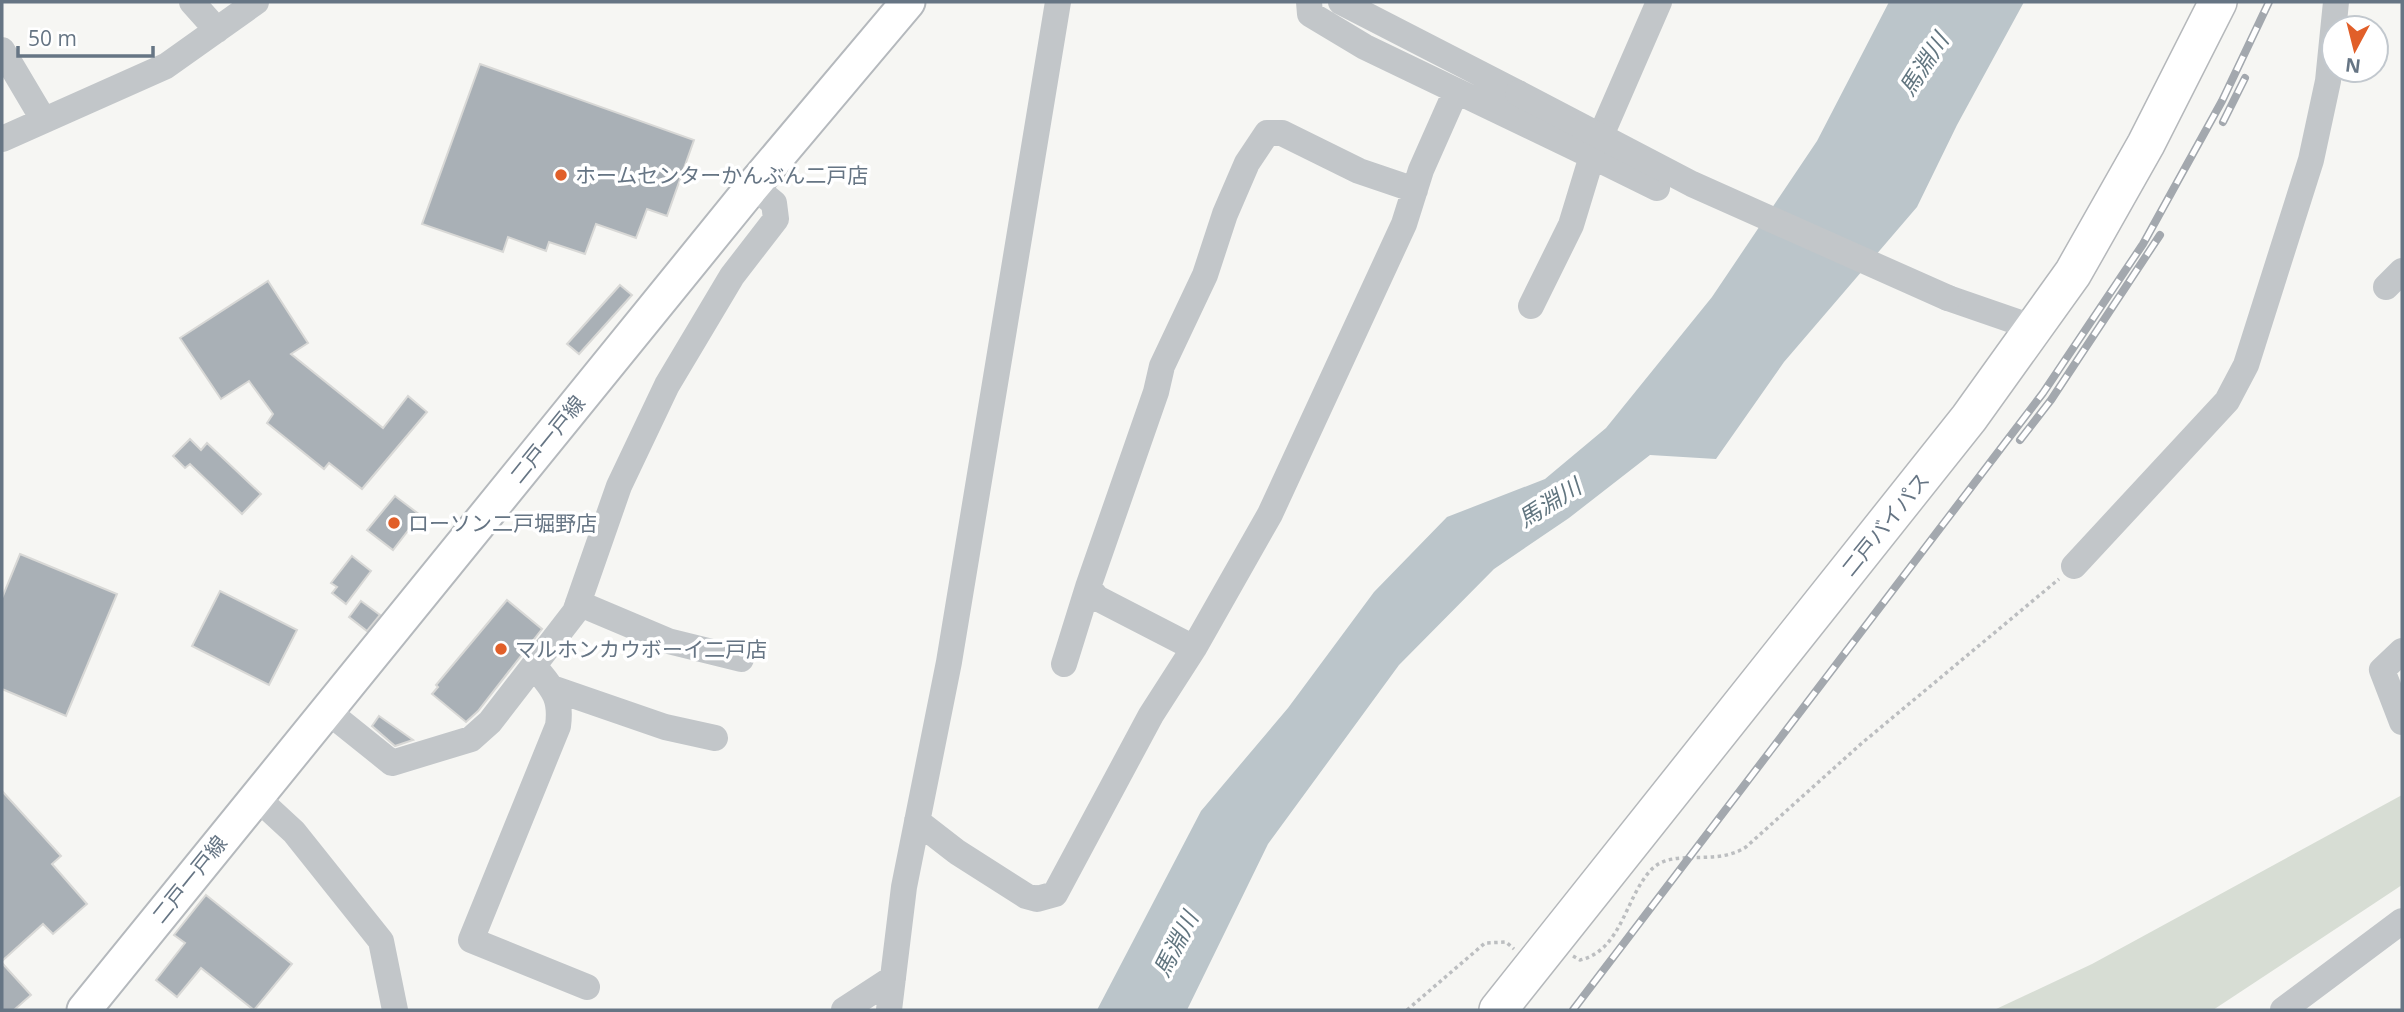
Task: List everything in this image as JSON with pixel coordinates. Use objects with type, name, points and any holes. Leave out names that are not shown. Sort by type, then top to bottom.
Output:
[{"type":"highway","name":"二戸バイパス","points":[[1498,1010],[1969,418],[2086,250],[2146,144],[2218,2]]},
{"type":"main road","name":"二戸一戸線","points":[[84,1010],[255,796],[753,186],[908,2]]},
{"type":"street","points":[[192,2],[217,30]]},
{"type":"street","points":[[2,139],[166,66],[256,2]]},
{"type":"street","points":[[889,1010],[904,887],[954,635],[1058,2]]},
{"type":"street","points":[[1309,2],[1310,14],[1321,22],[1455,91],[1657,188]]},
{"type":"street","points":[[1341,2],[1692,184],[1948,298],[2032,327]]},
{"type":"street","points":[[1531,306],[1571,225],[1592,156],[1658,2]]},
{"type":"street","points":[[2074,566],[2227,401],[2246,365],[2311,160],[2328,81],[2336,2]]},
{"type":"street","points":[[2,50],[43,119]]},
{"type":"street","points":[[917,821],[957,852],[1026,896],[1037,899],[1055,894],[1151,715],[1194,648],[1270,514],[1404,224],[1455,91]]},
{"type":"street","points":[[1064,664],[1156,392],[1161,366],[1205,275],[1225,214],[1247,163],[1267,133],[1282,133],[1359,171],[1415,190]]},
{"type":"street","points":[[329,708],[341,722],[393,763],[471,739],[490,722],[575,612],[619,486],[667,385],[732,276],[776,219],[774,203],[753,186]]},
{"type":"street","points":[[1088,587],[1097,598],[1194,648]]},
{"type":"street","points":[[578,603],[667,641],[741,659]]},
{"type":"street","points":[[2402,650],[2382,670],[2402,722]]},
{"type":"street","points":[[534,666],[552,688],[561,705],[558,726],[471,940],[587,987]]},
{"type":"street","points":[[552,688],[665,727],[715,738]]},
{"type":"street","points":[[255,796],[294,832],[382,941],[395,1010]]},
{"type":"street","points":[[2283,1010],[2402,921]]},
{"type":"street","points":[[844,1010],[893,978]]},
{"type":"path","points":[[1407,1010],[1485,943],[1506,942],[1541,954],[1580,960],[1604,948],[1651,870],[1665,859],[1732,856],[1746,847],[1822,778],[2074,566]]},
{"type":"shaded area","points":[[2402,795],[2402,885],[2213,1010],[1994,1010],[2092,964]]},
{"type":"water","name":"馬淵川","points":[[1889,2],[2024,2],[1957,125],[1917,207],[1784,362],[1716,459],[1650,455],[1569,518],[1494,569],[1399,665],[1268,844],[1187,1010],[1097,1010],[1201,811],[1288,708],[1374,592],[1447,517],[1545,479],[1606,428],[1712,297],[1817,141]]},
{"type":"building","name":"ホームセンターかんぶん二戸店","points":[[480,64],[694,140],[667,216],[647,209],[636,238],[596,224],[585,254],[549,242],[546,251],[508,237],[503,252],[422,224]]},
{"type":"building","points":[[268,281],[308,343],[291,354],[383,428],[408,396],[427,412],[362,489],[329,463],[324,469],[267,423],[273,414],[249,381],[221,399],[180,338]]},
{"type":"building","points":[[620,285],[632,295],[579,354],[567,344]]},
{"type":"building","points":[[190,439],[201,450],[207,443],[261,494],[242,514],[190,464],[185,468],[173,456]]},
{"type":"building","name":"ローソン二戸堀野店","points":[[395,496],[420,515],[393,550],[367,530]]},
{"type":"building","points":[[20,554],[117,594],[66,716],[2,689],[2,598]]},
{"type":"building","points":[[352,556],[371,571],[346,604],[332,593],[337,587],[331,583]]},
{"type":"building","points":[[220,591],[297,630],[269,685],[192,646]]},
{"type":"building","name":"マルホンカウボーイ二戸店","points":[[507,600],[542,629],[478,711],[466,722],[432,694],[438,687],[436,685]]},
{"type":"building","points":[[361,601],[380,615],[367,631],[349,617]]},
{"type":"building","points":[[379,716],[413,740],[395,746],[372,726]]},
{"type":"building","points":[[2,791],[61,856],[52,864],[87,904],[53,934],[43,924],[2,961]]},
{"type":"building","points":[[206,895],[292,964],[254,1010],[201,968],[177,997],[156,980],[185,943],[174,935]]},
{"type":"building","points":[[2,963],[31,995],[14,1010],[2,1010]]},
{"type":"railway","points":[[1573,1010],[2043,393],[2143,244],[2222,101],[2269,2]]},
{"type":"railway","points":[[2223,122],[2245,78]]},
{"type":"railway","points":[[2020,440],[2051,400],[2160,235]]},
{"type":"place","name":"ホームセンターかんぶん二戸店","points":[[561,175]]},
{"type":"place","name":"ローソン二戸堀野店","points":[[394,523]]},
{"type":"place","name":"マルホンカウボーイ二戸店","points":[[501,649]]}]
